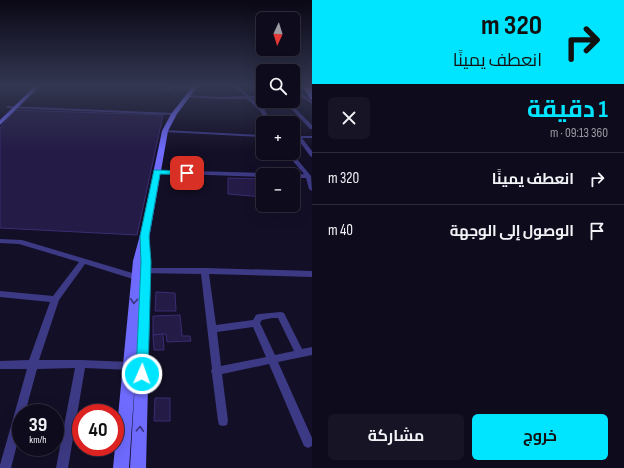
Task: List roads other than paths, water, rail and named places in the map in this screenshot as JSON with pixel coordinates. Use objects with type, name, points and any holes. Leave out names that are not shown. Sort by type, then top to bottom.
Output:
[{"type":"street","points":[[0,117],[10,108]]},
{"type":"street","points":[[0,123],[10,108]]},
{"type":"street","points":[[31,108],[174,114]]},
{"type":"street","points":[[121,468],[139,273],[146,252],[145,236],[166,131],[178,108]]},
{"type":"street","points":[[260,108],[266,116]]},
{"type":"street","points":[[293,108],[312,128]]},
{"type":"street","points":[[166,131],[256,136]]},
{"type":"street","points":[[300,137],[312,137]]},
{"type":"street","points":[[300,142],[312,155]]},
{"type":"street","points":[[295,160],[308,176],[312,189]]},
{"type":"street","points":[[157,172],[256,175]]},
{"type":"street","points":[[300,176],[308,176]]},
{"type":"street","points":[[0,241],[19,242],[83,262],[139,273],[205,271],[312,274]]},
{"type":"street","points":[[5,468],[33,364],[55,299],[83,262]]},
{"type":"street","points":[[205,271],[223,421]]},
{"type":"street","points":[[138,468],[139,273]]},
{"type":"street","points":[[0,294],[55,299]]},
{"type":"street","points":[[256,323],[259,317],[272,315],[281,316],[300,354]]},
{"type":"street","points":[[212,329],[256,323]]},
{"type":"street","points":[[256,323],[308,442]]},
{"type":"street","points":[[216,370],[273,360],[312,351]]},
{"type":"street","points":[[0,365],[81,364],[130,366]]},
{"type":"street","points":[[62,468],[81,364]]}]
